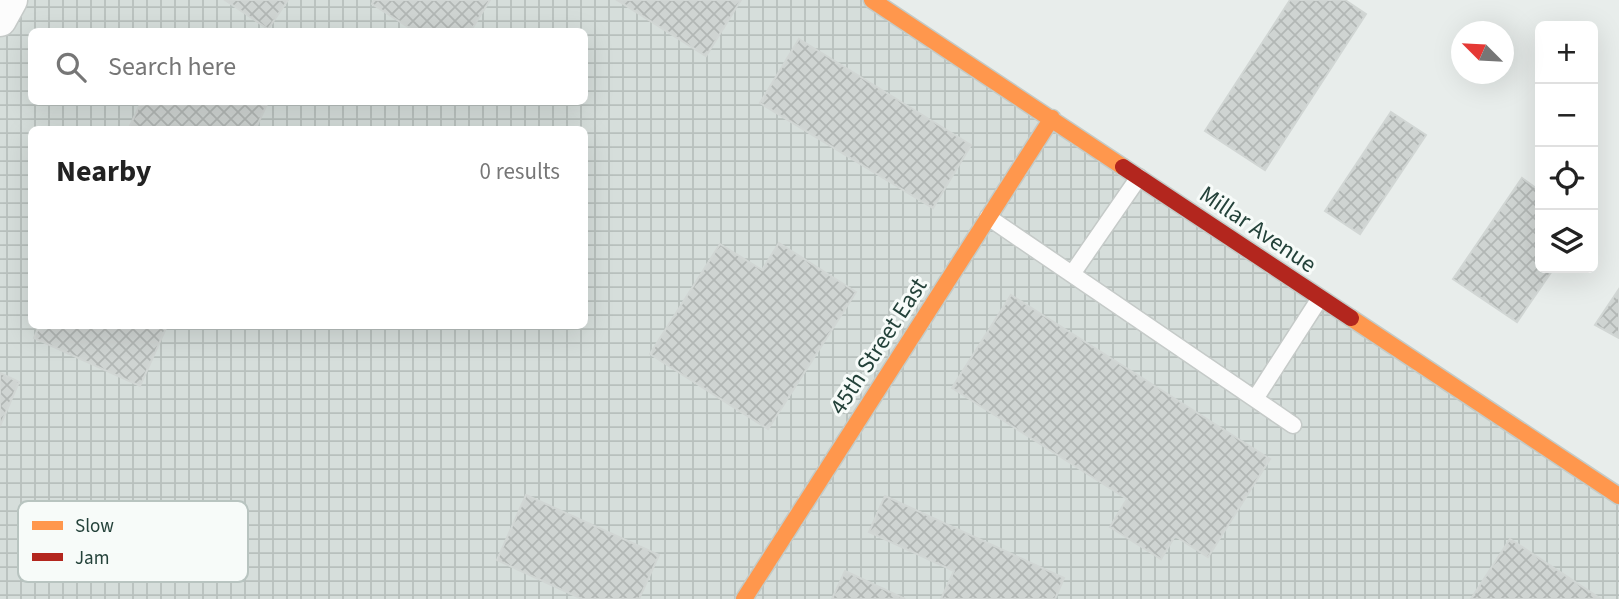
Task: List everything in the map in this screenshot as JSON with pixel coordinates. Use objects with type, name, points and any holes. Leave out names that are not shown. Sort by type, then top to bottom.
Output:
[{"type":"street","points":[[0,20],[11,0]]},
{"type":"street","name":"Millar Avenue","points":[[872,0],[1619,496]]},
{"type":"street","name":"45th Street East","points":[[744,599],[1052,118]]},
{"type":"lane","points":[[1072,274],[1139,177]]},
{"type":"lane","points":[[988,217],[1293,425]]},
{"type":"lane","points":[[1255,399],[1320,298]]},
{"type":"shaded area","points":[[0,0],[872,0],[1619,496],[1619,599],[0,599]]},
{"type":"building","points":[[225,0],[288,0],[267,28]]},
{"type":"building","points":[[374,0],[490,0],[472,28],[410,28],[372,4]]},
{"type":"building","points":[[617,0],[741,0],[706,56]]},
{"type":"building","points":[[1290,0],[1345,0],[1366,14],[1265,170],[1205,131]]},
{"type":"building","points":[[799,39],[971,145],[933,208],[760,103]]},
{"type":"building","points":[[140,105],[267,105],[257,126],[130,126]]},
{"type":"building","points":[[1391,112],[1426,135],[1360,234],[1325,211]]},
{"type":"building","points":[[1522,178],[1535,187],[1535,273],[1551,273],[1517,322],[1453,279]]},
{"type":"building","points":[[779,243],[856,292],[768,429],[650,354],[720,244],[762,270]]},
{"type":"building","points":[[1619,289],[1619,338],[1595,325]]},
{"type":"building","points":[[1011,295],[1270,459],[1208,557],[1175,536],[1161,559],[1110,527],[1127,499],[952,388]]},
{"type":"building","points":[[38,329],[166,329],[140,386],[34,338]]},
{"type":"building","points":[[0,373],[19,382],[0,426]]},
{"type":"building","points":[[526,495],[659,555],[639,599],[582,599],[497,560]]},
{"type":"building","points":[[885,496],[1064,578],[1055,599],[941,599],[954,571],[869,532]]},
{"type":"building","points":[[1510,539],[1601,599],[1471,599]]},
{"type":"building","points":[[845,571],[905,599],[832,599]]},
{"type":"traffic: slow","points":[[872,0],[1123,167]]},
{"type":"traffic: slow","points":[[744,599],[1052,118]]},
{"type":"traffic: slow","points":[[1351,318],[1619,496]]},
{"type":"traffic: jam","points":[[1123,167],[1351,318]]}]
